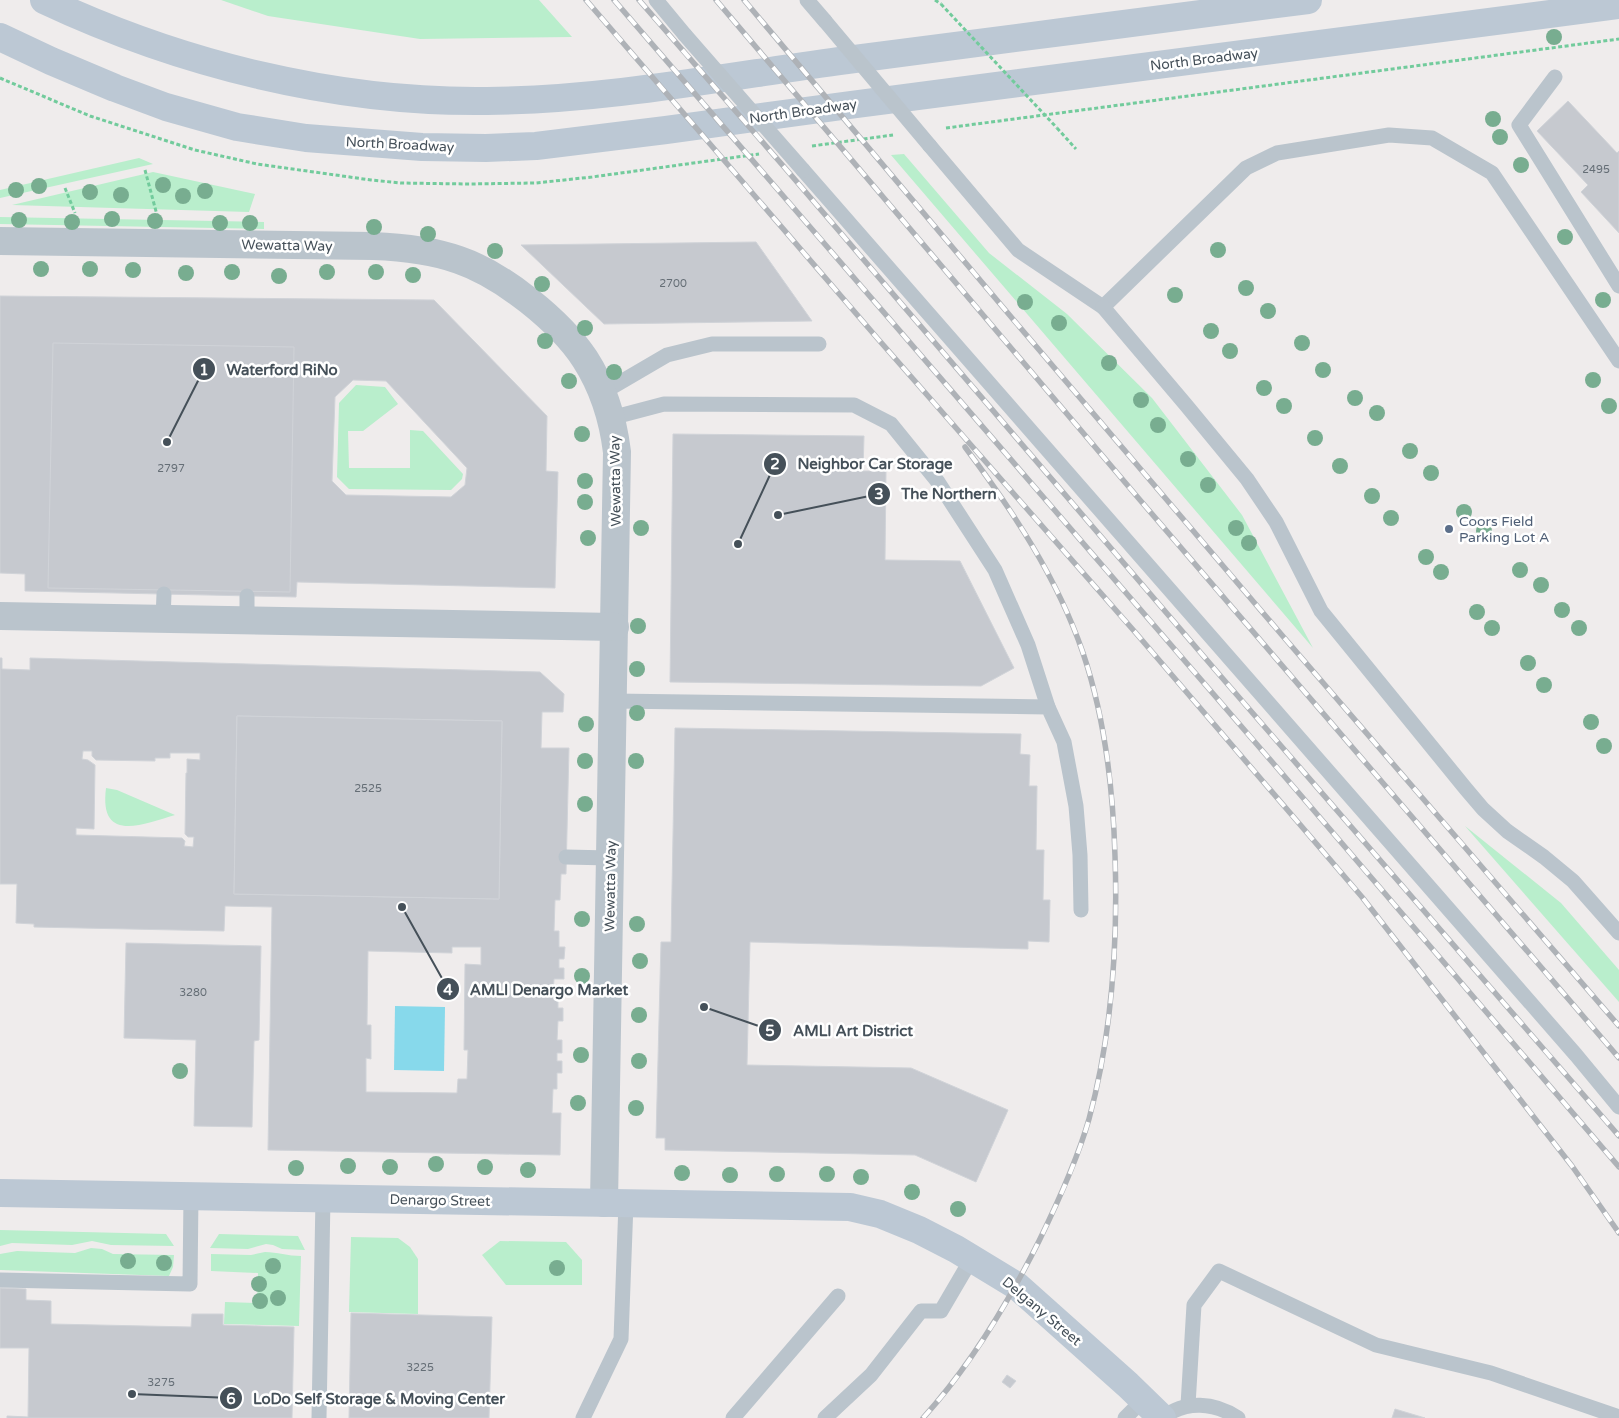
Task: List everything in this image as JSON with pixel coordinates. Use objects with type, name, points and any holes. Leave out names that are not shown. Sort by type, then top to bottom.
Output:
[{"type":"main road","points":[[44,0],[92,23],[132,38],[240,70],[345,91],[405,98],[488,101],[586,96],[1308,0]]},
{"type":"main road","name":"North Broadway","points":[[0,37],[51,61],[166,107],[237,127],[306,138],[422,147],[486,148],[536,146],[648,132],[1619,5]]},
{"type":"main road","name":"Denargo Street","points":[[0,1193],[850,1207],[880,1214]]},
{"type":"main road","name":"Delgany Street","points":[[880,1214],[919,1230],[972,1258],[1017,1286],[1148,1414]]},
{"type":"street","name":"Wewatta Way","points":[[0,241],[373,246],[402,247],[432,252],[460,260],[483,271],[528,299],[554,323],[585,359],[607,405],[617,452],[610,858],[615,1203]]},
{"type":"street","points":[[0,616],[163,607],[247,608],[614,627]]},
{"type":"lane","points":[[656,0],[1576,1055],[1619,1107]]},
{"type":"lane","points":[[807,0],[1018,250],[1103,307],[1247,479],[1276,522],[1321,611],[1472,796],[1507,831],[1544,856],[1573,881],[1619,933]]},
{"type":"lane","points":[[1554,77],[1519,126],[1619,286]]},
{"type":"lane","points":[[1103,307],[1246,168],[1277,153],[1324,145],[1389,135],[1432,138],[1492,173],[1619,361]]},
{"type":"lane","points":[[607,405],[667,355],[712,344],[819,344]]},
{"type":"lane","points":[[607,405],[854,405],[891,424],[938,482],[995,570],[1028,645],[1048,707],[1064,742],[1076,806],[1080,855],[1081,910]]},
{"type":"lane","points":[[613,701],[1048,707]]},
{"type":"lane","points":[[566,857],[610,858]]},
{"type":"lane","points":[[0,1280],[190,1284],[191,1196]]},
{"type":"lane","points":[[319,1418],[323,1198]]},
{"type":"lane","points":[[582,1418],[621,1339],[615,1203]]},
{"type":"lane","points":[[825,1418],[871,1375],[921,1311],[940,1311],[972,1258]]},
{"type":"lane","points":[[1188,1405],[1194,1305],[1219,1271],[1376,1345],[1491,1373],[1619,1417]]},
{"type":"lane","points":[[733,1418],[838,1296]]},
{"type":"lane","points":[[1148,1414],[1168,1414],[1188,1405],[1208,1405],[1222,1409],[1238,1418]]},
{"type":"path","points":[[934,0],[941,4],[1076,149]]},
{"type":"path","points":[[937,130],[1619,39]]},
{"type":"path","points":[[809,147],[898,135]]},
{"type":"path","points":[[371,180],[427,184],[536,183],[761,154]]},
{"type":"path","points":[[145,170],[156,215]]},
{"type":"path","points":[[65,188],[75,212]]},
{"type":"green space","points":[[221,0],[539,0],[572,37],[420,39],[268,16]]},
{"type":"green space","points":[[904,154],[989,253],[1067,314],[1152,398],[1242,515],[1313,648],[891,155]]},
{"type":"green space","points":[[139,158],[153,164],[0,198],[0,190]]},
{"type":"green space","points":[[153,172],[255,194],[249,212],[12,205]]},
{"type":"green space","points":[[0,217],[264,222],[264,229],[0,224]]},
{"type":"green space","points":[[356,385],[385,387],[398,404],[363,431],[348,431],[349,468],[410,468],[410,430],[423,431],[463,474],[462,479],[451,490],[349,489],[337,477],[339,403]]},
{"type":"green space","points":[[106,788],[117,790],[175,815],[136,825],[125,826],[116,823],[109,817],[106,805]]},
{"type":"green space","points":[[1465,826],[1561,903],[1619,970],[1619,1002]]},
{"type":"green space","points":[[0,1230],[166,1234],[174,1246],[111,1245],[92,1241],[72,1245],[12,1243],[0,1246]]},
{"type":"green space","points":[[219,1234],[298,1236],[305,1250],[282,1249],[266,1244],[248,1249],[210,1248]]},
{"type":"green space","points":[[351,1237],[398,1238],[410,1247],[418,1259],[418,1314],[349,1312]]},
{"type":"green space","points":[[500,1241],[566,1242],[582,1260],[582,1285],[506,1285],[482,1255]]},
{"type":"green space","points":[[91,1248],[102,1249],[113,1254],[174,1255],[173,1267],[169,1276],[0,1270],[0,1254],[17,1251],[75,1253]]},
{"type":"green space","points":[[265,1252],[301,1256],[299,1326],[224,1324],[225,1302],[257,1303],[258,1273],[211,1271],[211,1254],[251,1255]]},
{"type":"water","points":[[395,1006],[445,1007],[444,1071],[394,1070]]},
{"type":"building","points":[[1568,101],[1617,153],[1619,151],[1619,233],[1581,192],[1588,185],[1537,131]]},
{"type":"building","points":[[756,242],[812,321],[604,324],[521,245]]},
{"type":"building","points":[[0,296],[434,300],[547,416],[546,471],[558,472],[555,588],[297,582],[296,597],[25,591],[25,574],[0,573]],"holes":[[[353,380],[386,381],[467,468],[465,485],[451,497],[346,495],[332,481],[335,397]]]},
{"type":"building","points":[[53,343],[294,347],[290,592],[48,588]]},
{"type":"building","points":[[673,434],[864,436],[863,471],[886,471],[885,560],[960,561],[1014,668],[981,686],[670,682]]},
{"type":"building","points":[[0,658],[2,658],[2,669],[30,670],[30,658],[540,672],[564,694],[563,712],[542,712],[541,748],[569,748],[566,874],[561,874],[560,900],[555,900],[554,931],[559,931],[559,947],[565,947],[564,959],[559,959],[559,968],[564,968],[564,979],[554,979],[553,994],[558,994],[558,1008],[563,1008],[563,1021],[558,1021],[557,1040],[562,1040],[562,1053],[557,1053],[557,1061],[562,1061],[562,1073],[557,1073],[557,1089],[553,1089],[552,1113],[561,1113],[560,1155],[268,1150],[272,907],[225,906],[224,931],[34,927],[34,924],[16,923],[17,884],[0,884]],"holes":[[[237,716],[502,721],[499,899],[234,894]],[[83,751],[92,751],[92,756],[96,760],[155,761],[155,758],[170,758],[170,753],[200,753],[200,760],[187,759],[185,834],[188,837],[194,837],[193,847],[184,846],[185,841],[182,838],[76,835],[76,828],[94,829],[95,765],[88,760],[82,759]],[[452,947],[481,947],[481,965],[465,964],[464,1050],[468,1050],[467,1079],[458,1079],[457,1093],[366,1092],[366,1058],[371,1059],[371,1025],[367,1025],[368,951],[452,953]]]},
{"type":"building","points":[[237,716],[502,721],[499,899],[234,894]]},
{"type":"building","points":[[675,728],[1021,734],[1020,754],[1030,755],[1029,786],[1037,786],[1036,850],[1044,850],[1043,900],[1050,900],[1049,942],[1028,941],[1028,949],[750,942],[747,1065],[911,1068],[1008,1110],[976,1182],[915,1155],[665,1150],[665,1138],[656,1138],[661,942],[671,942]]},
{"type":"building","points":[[126,943],[261,946],[259,1040],[254,1041],[252,1127],[194,1126],[196,1040],[124,1038]]},
{"type":"building","points":[[0,1288],[26,1289],[26,1300],[51,1301],[51,1324],[191,1327],[192,1314],[223,1314],[223,1325],[294,1327],[292,1418],[7,1418],[7,1416],[28,1417],[29,1348],[0,1348]]},
{"type":"building","points":[[351,1313],[492,1317],[489,1418],[349,1418]]},
{"type":"building","points":[[1007,1375],[1016,1381],[1010,1388],[1002,1382]]},
{"type":"building","points":[[1395,1409],[1425,1418],[1392,1418]]},
{"type":"railway","points":[[586,0],[878,339],[1135,632],[1362,897],[1572,1166],[1619,1233]]},
{"type":"railway","points":[[614,0],[1619,1167]]},
{"type":"railway","points":[[639,0],[1619,1136]]},
{"type":"railway","points":[[716,0],[1140,500],[1619,1058]]},
{"type":"railway","points":[[744,0],[1281,634],[1619,1026]]},
{"type":"railway","points":[[923,1418],[957,1377],[1001,1311],[1039,1241],[1067,1181],[1084,1135],[1097,1087],[1108,1022],[1114,955],[1116,889],[1110,779],[1102,728],[1091,678],[1072,625],[1047,571],[1000,495],[965,447]]},
{"type":"place","name":"Waterford RiNo","points":[[167,442]]},
{"type":"place","name":"The Northern","points":[[778,515]]},
{"type":"place","name":"Coors Field Parking Lot A","points":[[1449,529]]},
{"type":"place","name":"Neighbor Car Storage","points":[[738,544]]},
{"type":"place","name":"AMLI Denargo Market","points":[[402,907]]},
{"type":"place","name":"AMLI Art District","points":[[704,1007]]},
{"type":"place","name":"LoDo Self Storage & Moving Center","points":[[132,1394]]}]
